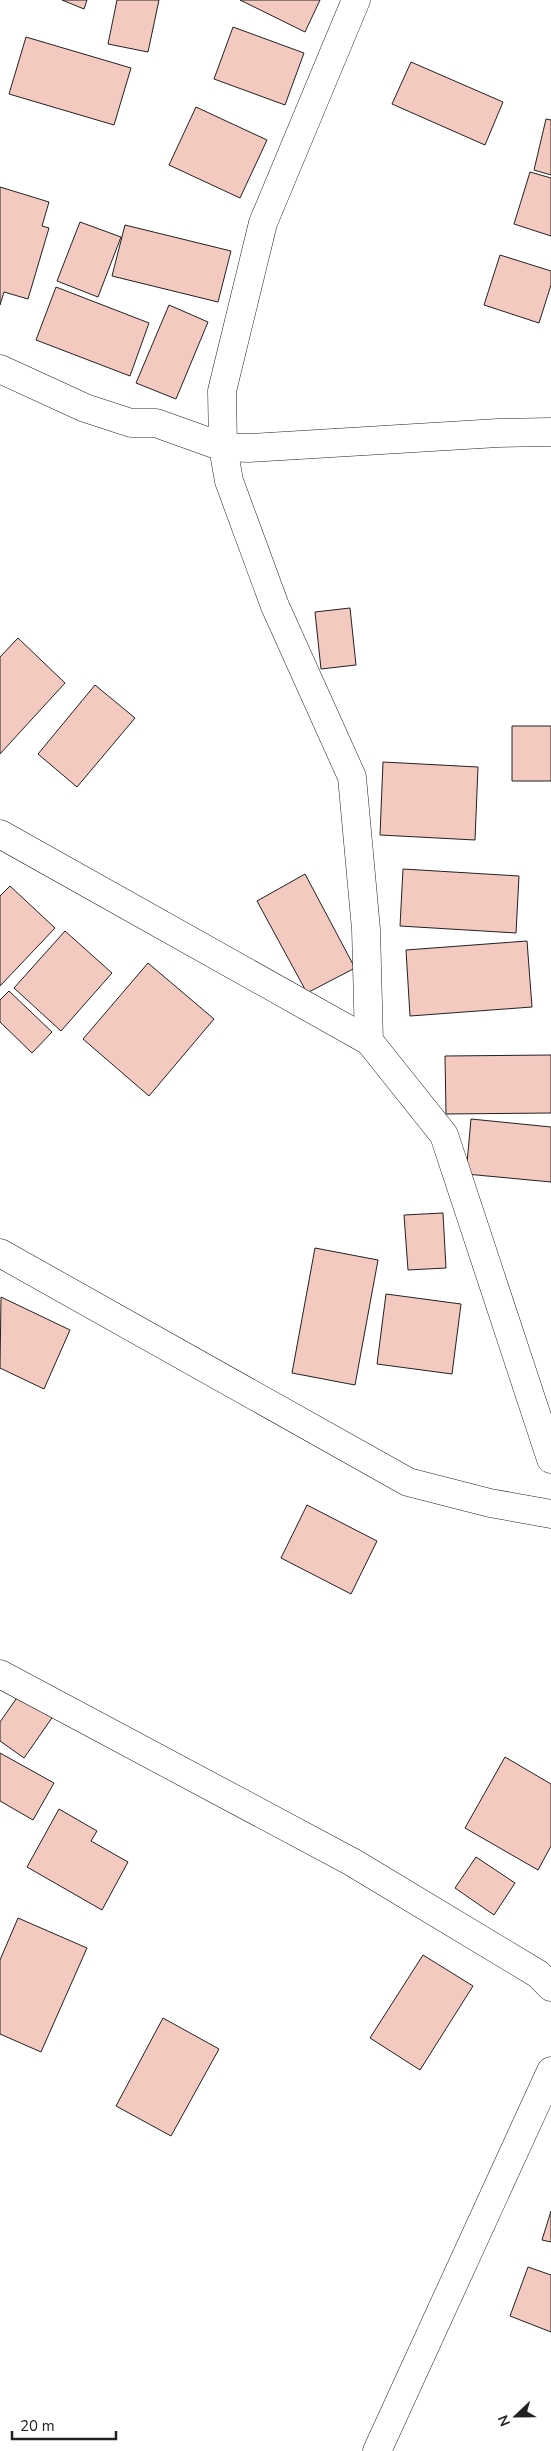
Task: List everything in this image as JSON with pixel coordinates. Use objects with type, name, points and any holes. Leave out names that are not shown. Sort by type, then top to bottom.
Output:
[{"type":"street","points":[[356,0],[263,223],[222,390],[223,447],[229,481],[275,606],[352,777],[366,929],[369,1041]]},
{"type":"street","points":[[0,369],[86,408],[131,423],[156,424],[223,447],[249,448],[498,433],[551,432]]},
{"type":"street","points":[[0,834],[369,1041],[444,1135],[551,1459]]},
{"type":"street","points":[[0,1253],[408,1482],[490,1503],[551,1514]]},
{"type":"street","points":[[0,1675],[352,1862],[538,1974],[551,1987]]},
{"type":"street","points":[[377,2451],[551,2071]]},
{"type":"building","points":[[62,0],[87,0],[84,9]]},
{"type":"building","points":[[117,0],[159,0],[148,52],[108,44]]},
{"type":"building","points":[[240,0],[320,0],[305,32]]},
{"type":"building","points":[[233,27],[304,53],[285,105],[214,79]]},
{"type":"building","points":[[26,37],[131,68],[114,125],[9,94]]},
{"type":"building","points":[[411,62],[503,102],[485,145],[392,104]]},
{"type":"building","points":[[196,107],[267,140],[240,198],[169,165]]},
{"type":"building","points":[[546,119],[551,120],[551,175],[534,170]]},
{"type":"building","points":[[530,172],[551,178],[551,236],[514,224]]},
{"type":"building","points":[[0,187],[49,202],[42,226],[49,228],[28,299],[4,292],[0,305]]},
{"type":"building","points":[[80,222],[121,237],[98,297],[57,281]]},
{"type":"building","points":[[125,225],[231,251],[218,302],[112,276]]},
{"type":"building","points":[[500,255],[551,271],[551,285],[539,323],[484,305]]},
{"type":"building","points":[[56,287],[149,323],[130,376],[36,340]]},
{"type":"building","points":[[169,305],[208,322],[176,399],[136,383]]},
{"type":"building","points":[[350,608],[356,665],[321,669],[315,612]]},
{"type":"building","points":[[18,638],[65,683],[0,754],[0,657]]},
{"type":"building","points":[[95,685],[135,718],[77,787],[38,754]]},
{"type":"building","points":[[512,726],[551,726],[551,781],[512,781]]},
{"type":"building","points":[[383,762],[478,767],[475,840],[380,835]]},
{"type":"building","points":[[403,869],[519,876],[516,933],[400,926]]},
{"type":"building","points":[[305,874],[355,968],[307,993],[257,901]]},
{"type":"building","points":[[10,886],[55,928],[0,986],[0,896]]},
{"type":"building","points":[[65,931],[112,973],[61,1031],[14,988]]},
{"type":"building","points":[[527,941],[532,1007],[410,1016],[406,950]]},
{"type":"building","points":[[148,963],[214,1019],[149,1096],[83,1039]]},
{"type":"building","points":[[9,991],[52,1032],[32,1053],[0,1022],[0,1000]]},
{"type":"building","points":[[551,1055],[551,1113],[446,1114],[445,1056]]},
{"type":"building","points":[[471,1119],[551,1127],[551,1182],[466,1174]]},
{"type":"building","points":[[443,1213],[446,1268],[408,1270],[404,1215]]},
{"type":"building","points":[[315,1248],[378,1260],[355,1385],[292,1373]]},
{"type":"building","points":[[386,1294],[461,1304],[452,1374],[377,1364]]},
{"type":"building","points":[[1,1297],[70,1330],[44,1389],[0,1368]]},
{"type":"building","points":[[307,1505],[377,1541],[351,1594],[281,1558]]},
{"type":"building","points":[[21,1692],[54,1715],[24,1758],[0,1741],[0,1722]]},
{"type":"building","points":[[0,1753],[54,1783],[33,1820],[0,1801]]},
{"type":"building","points":[[505,1757],[551,1784],[551,1846],[538,1870],[465,1828]]},
{"type":"building","points":[[59,1809],[97,1831],[91,1841],[128,1862],[102,1910],[27,1867]]},
{"type":"building","points":[[476,1857],[515,1883],[494,1915],[455,1888]]},
{"type":"building","points":[[18,1918],[87,1948],[41,2052],[0,2034],[0,1960]]},
{"type":"building","points":[[423,1955],[473,1986],[420,2070],[370,2038]]},
{"type":"building","points":[[163,2018],[219,2049],[171,2136],[116,2106]]},
{"type":"building","points":[[551,2211],[551,2242],[542,2240]]},
{"type":"building","points":[[528,2267],[551,2275],[551,2332],[510,2316]]}]
